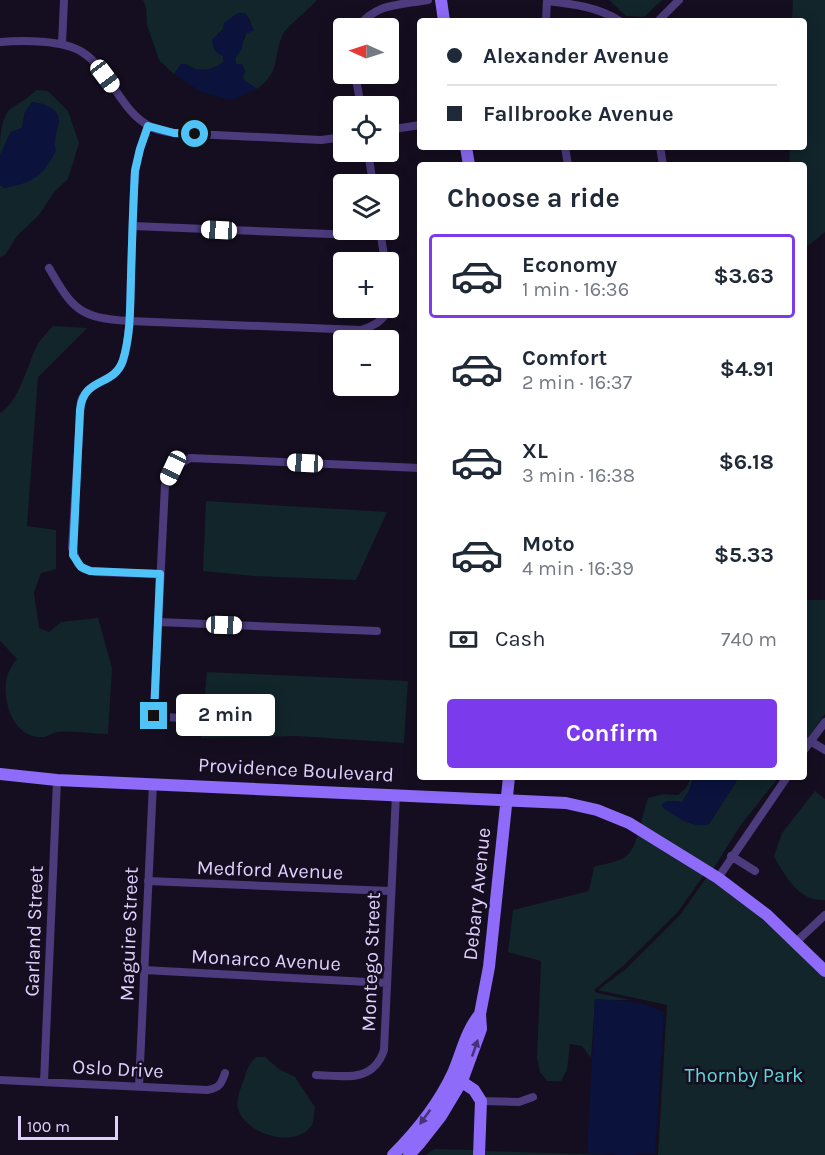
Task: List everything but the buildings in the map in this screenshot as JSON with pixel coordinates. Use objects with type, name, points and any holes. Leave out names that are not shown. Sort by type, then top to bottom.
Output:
[{"type":"main road","points":[[441,0],[444,18]]},
{"type":"main road","name":"Providence Boulevard","points":[[0,774],[57,780],[566,803],[597,810],[629,823],[718,878],[767,915],[825,971]]},
{"type":"main road","name":"Debary Avenue","points":[[409,1155],[441,1116],[481,1029],[480,1014],[489,967],[509,780]]},
{"type":"main road","points":[[457,1078],[474,1090],[481,1101],[479,1155]]},
{"type":"main road","name":"Debary Avenue","points":[[393,1155],[457,1078]]},
{"type":"street","points":[[62,44],[64,0]]},
{"type":"street","points":[[365,18],[385,7],[428,0]]},
{"type":"street","points":[[661,18],[678,0]]},
{"type":"street","points":[[546,18],[547,1],[581,6],[614,18]]},
{"type":"street","points":[[0,42],[62,44],[84,53],[95,62],[127,105],[148,126],[174,133],[321,140],[333,138]]},
{"type":"street","points":[[399,128],[417,125]]},
{"type":"street","points":[[148,126],[135,171],[129,321],[120,366],[108,379],[89,388],[81,401],[72,548],[78,564],[90,571],[160,574]]},
{"type":"street","points":[[133,226],[333,232]]},
{"type":"street","points":[[50,268],[67,298],[77,308],[98,318],[361,330],[374,326],[384,318]]},
{"type":"street","points":[[153,728],[165,485],[173,468],[190,459],[417,468]]},
{"type":"street","points":[[158,622],[377,631]]},
{"type":"street","points":[[154,716],[192,719]]},
{"type":"street","points":[[807,746],[825,722]]},
{"type":"street","points":[[810,741],[825,750]]},
{"type":"street","name":"Garland Street","points":[[44,1082],[57,780]]},
{"type":"street","points":[[718,878],[785,780]]},
{"type":"street","name":"Maguire Street","points":[[139,1086],[153,783]]},
{"type":"street","name":"Montego Street","points":[[316,1075],[348,1077],[365,1074],[374,1069],[384,1050],[396,794]]},
{"type":"street","points":[[732,856],[755,871]]},
{"type":"street","name":"Medford Avenue","points":[[147,881],[390,891]]},
{"type":"street","points":[[796,942],[825,915]]},
{"type":"street","name":"Monarco Avenue","points":[[144,970],[387,983]]},
{"type":"street","name":"Oslo Drive","points":[[0,1080],[207,1090],[218,1088],[225,1073]]},
{"type":"street","points":[[481,1101],[519,1102],[533,1097]]},
{"type":"green space","points":[[143,0],[317,0],[283,34],[273,70],[265,83],[257,89],[244,80],[245,71],[242,65],[236,64],[235,58],[251,22],[245,13],[232,18],[217,34],[224,61],[205,70],[181,64],[174,74],[159,60],[147,25],[146,7]]},
{"type":"green space","points":[[609,0],[662,0],[644,17],[626,16]]},
{"type":"green space","points":[[793,0],[825,0],[825,232],[807,247],[807,162],[789,162],[790,150],[807,150],[807,18],[792,18]]},
{"type":"green space","points":[[36,90],[48,91],[68,111],[79,143],[68,179],[55,191],[39,215],[17,236],[5,255],[0,257],[0,185],[5,188],[26,181],[44,168],[59,121],[25,112],[22,128],[11,132],[0,155],[1,131],[6,114]]},
{"type":"green space","points":[[53,326],[87,328],[38,377],[27,526],[56,530],[56,569],[41,573],[34,593],[39,628],[49,632],[61,622],[98,618],[112,668],[108,734],[55,732],[44,737],[30,735],[14,722],[6,696],[8,674],[17,659],[0,641],[0,413],[13,400],[38,344]]},
{"type":"green space","points":[[206,501],[387,512],[356,580],[254,576],[203,571]]},
{"type":"green space","points":[[807,600],[825,600],[825,714],[807,739]]},
{"type":"green space","points":[[207,672],[408,681],[404,743],[296,736],[201,738]]},
{"type":"green space","points":[[690,780],[693,780],[682,802],[667,801],[709,824],[737,780],[777,780],[740,826],[712,871],[640,826],[648,798],[663,794],[678,795],[686,788]]},
{"type":"green space","points":[[815,791],[825,799],[825,900],[816,900],[800,892],[788,879],[774,856],[782,833]]},
{"type":"green space","points":[[638,833],[704,875],[677,913],[624,965],[594,990],[597,993],[630,1000],[595,1000],[591,1058],[582,1046],[570,1044],[567,1070],[561,1081],[547,1081],[540,1072],[537,1057],[541,961],[508,952],[513,910],[589,891],[594,867],[624,858],[632,849]]},
{"type":"green space","name":"Thornby Park","points":[[707,877],[743,902],[825,976],[825,1155],[658,1155],[667,1005],[598,990],[627,968],[680,915]]},
{"type":"green space","points":[[256,1057],[265,1057],[279,1069],[295,1077],[315,1107],[312,1125],[305,1133],[295,1137],[272,1136],[250,1126],[243,1118],[238,1109],[239,1095],[248,1068]]},
{"type":"green space","points":[[434,1149],[475,1150],[475,1155],[426,1155]]},
{"type":"green space","points":[[483,1151],[613,1155],[483,1155]]},
{"type":"shaded area","points":[[238,13],[245,13],[254,30],[244,35],[242,48],[235,58],[236,64],[242,64],[245,71],[244,80],[257,89],[231,100],[201,92],[174,74],[181,64],[200,70],[220,65],[224,61],[223,56],[214,50],[212,39],[222,32],[224,23]]},
{"type":"shaded area","points":[[32,102],[53,109],[58,116],[56,150],[47,166],[36,177],[23,184],[5,188],[0,185],[0,155],[11,132],[22,128],[25,112]]},
{"type":"shaded area","points":[[693,780],[737,780],[709,824],[691,824],[663,808],[662,804],[667,801],[682,802]]},
{"type":"shaded area","points":[[595,999],[639,1003],[664,1012],[655,1153],[587,1154]]},
{"type":"route","points":[[154,716],[160,574],[90,571],[81,567],[73,555],[80,410],[85,392],[113,375],[123,360],[129,321],[135,171],[148,126],[174,133],[195,134]]}]
